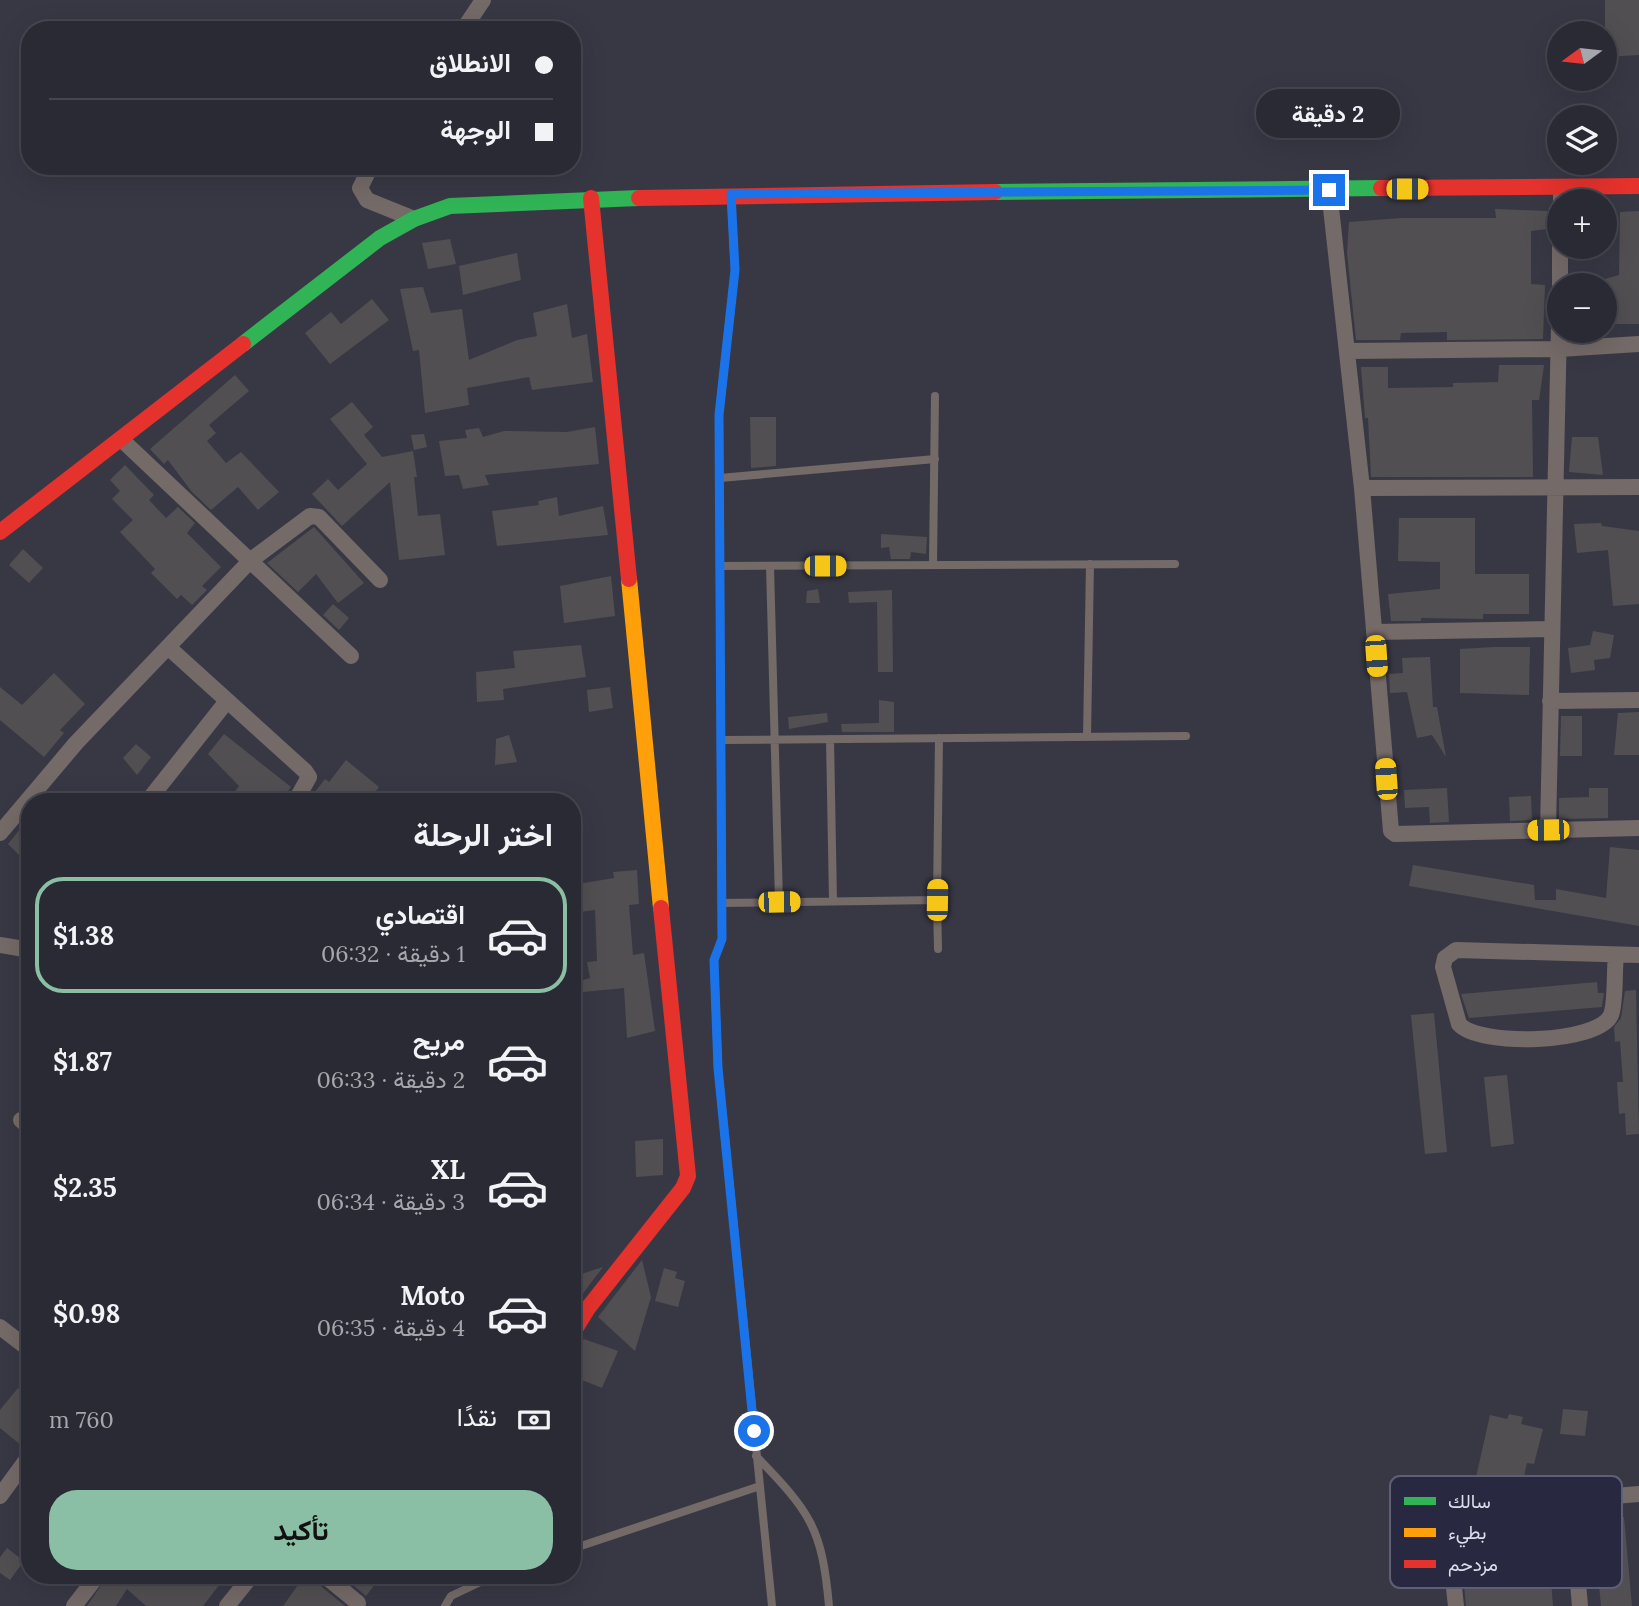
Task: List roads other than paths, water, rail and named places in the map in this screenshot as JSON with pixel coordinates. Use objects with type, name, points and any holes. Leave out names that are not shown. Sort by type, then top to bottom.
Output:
[{"type":"street","points":[[469,21],[483,0]]},
{"type":"street","points":[[366,175],[360,188],[367,200],[414,219]]},
{"type":"street","points":[[1610,189],[1639,186]]},
{"type":"street","points":[[1329,190],[1362,488],[1391,831],[1395,834],[1639,828]]},
{"type":"street","points":[[0,532],[380,238],[414,219],[450,206],[731,194],[1329,190],[1547,194]]},
{"type":"street","points":[[581,1319],[683,1188],[688,1176],[591,198]]},
{"type":"street","points":[[1548,830],[1559,343]]},
{"type":"street","points":[[1348,351],[1559,349],[1639,344]]},
{"type":"street","points":[[122,440],[351,656]]},
{"type":"street","points":[[1362,488],[1639,487]]},
{"type":"street","points":[[34,793],[76,743],[251,560],[315,514],[380,580]]},
{"type":"street","points":[[1374,632],[1552,629]]},
{"type":"street","points":[[168,647],[305,771],[309,777],[301,793]]},
{"type":"street","points":[[1550,701],[1639,700]]},
{"type":"street","points":[[154,793],[227,701]]},
{"type":"street","points":[[0,833],[21,808]]},
{"type":"street","points":[[0,944],[21,946]]},
{"type":"street","points":[[1616,956],[1611,1015],[1604,1023],[1560,1036],[1533,1040],[1503,1040],[1465,1031],[1459,1024],[1443,967],[1445,958],[1456,950],[1639,956]]},
{"type":"street","points":[[0,1327],[21,1343]]},
{"type":"street","points":[[0,1496],[21,1467]]},
{"type":"street","points":[[74,1606],[91,1584]]},
{"type":"street","points":[[227,1606],[245,1584]]},
{"type":"street","points":[[335,1584],[358,1603]]},
{"type":"street","points":[[1454,1588],[1456,1606]]},
{"type":"street","points":[[1578,1588],[1580,1606]]},
{"type":"lane","points":[[731,194],[735,270],[719,415],[722,939],[714,960],[718,1068],[772,1606]]},
{"type":"lane","points":[[933,565],[935,396]]},
{"type":"lane","points":[[720,478],[935,458]]},
{"type":"lane","points":[[1087,737],[1090,564]]},
{"type":"lane","points":[[720,566],[1175,564]]},
{"type":"lane","points":[[771,566],[779,902]]},
{"type":"lane","points":[[721,740],[1186,737]]},
{"type":"lane","points":[[938,949],[939,738]]},
{"type":"lane","points":[[830,739],[833,901]]},
{"type":"lane","points":[[722,903],[937,900]]},
{"type":"lane","points":[[757,1456],[799,1500],[818,1533],[829,1606]]},
{"type":"lane","points":[[581,1546],[760,1486]]},
{"type":"lane","points":[[445,1606],[451,1596],[476,1584]]}]
